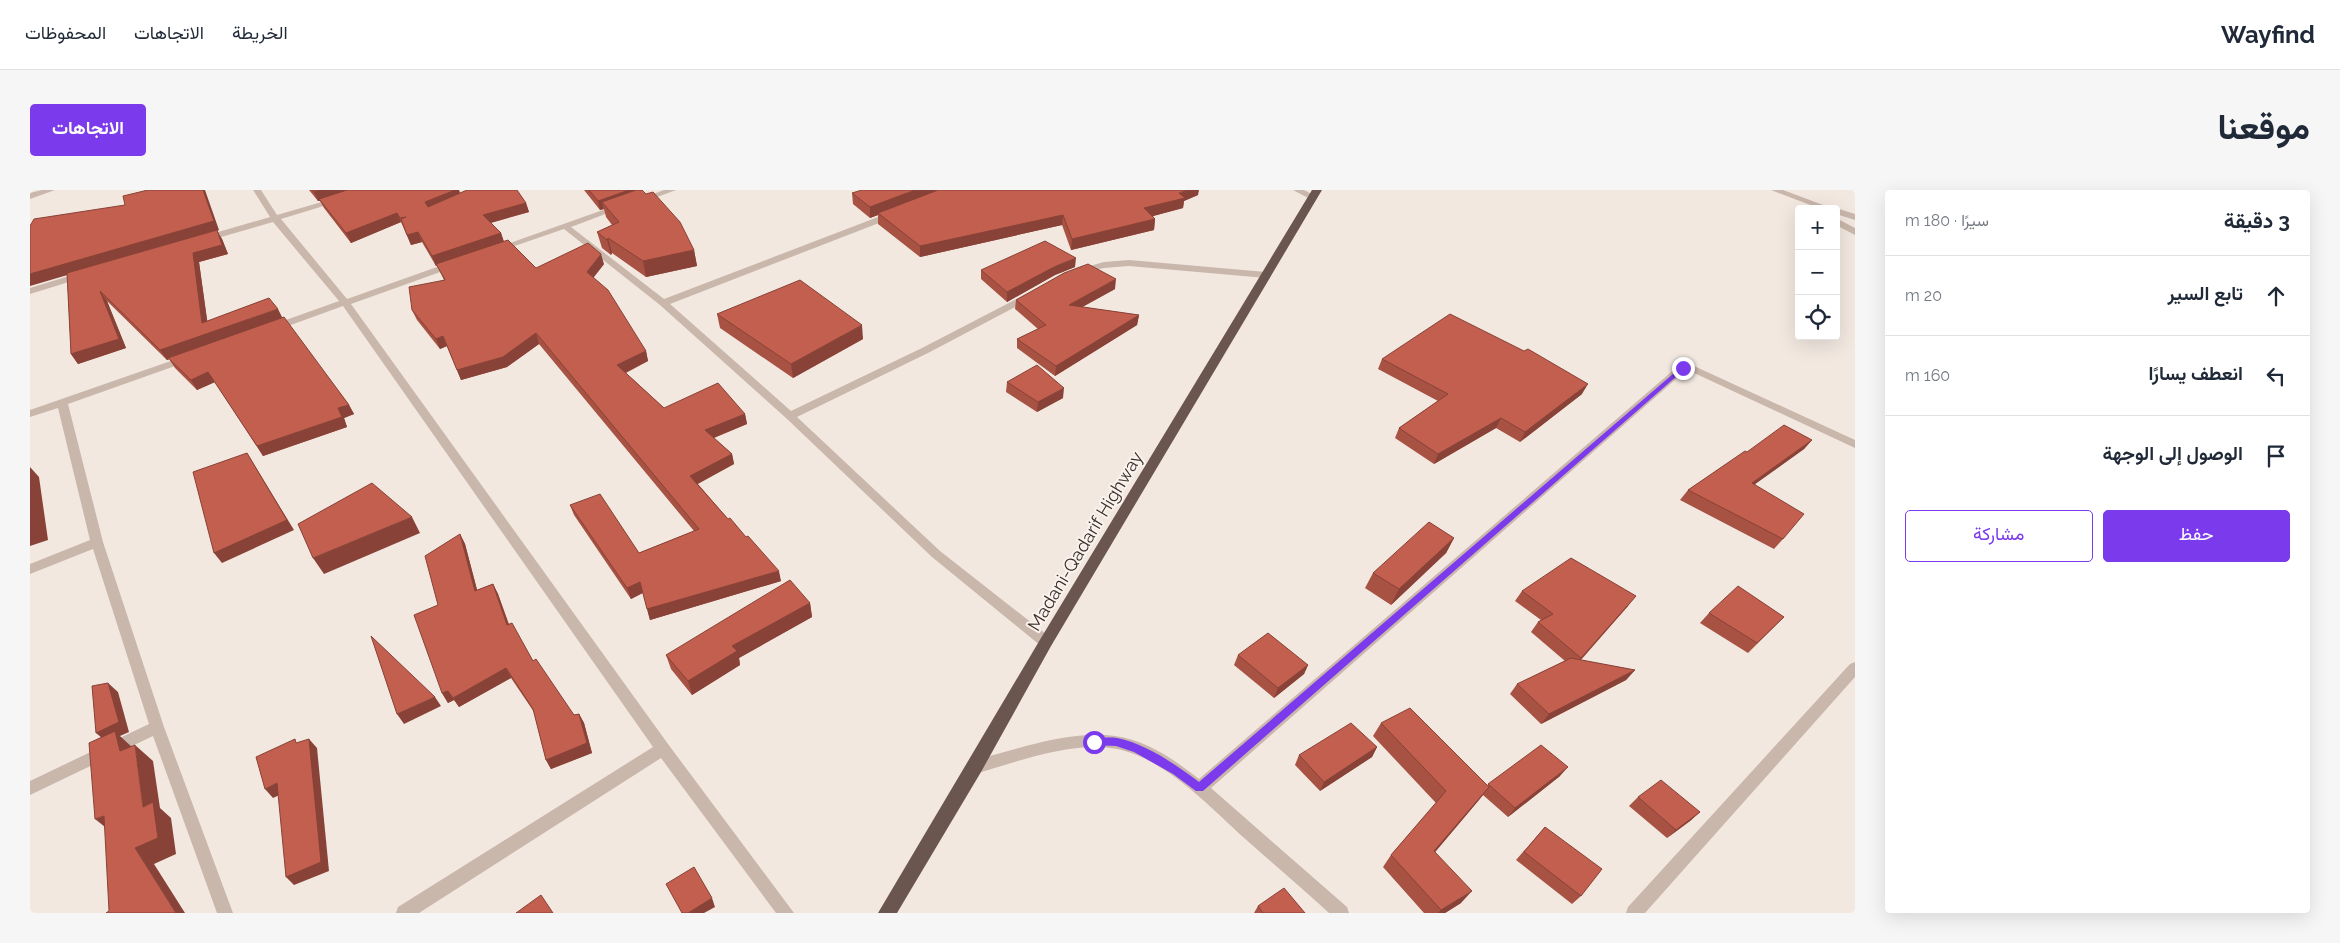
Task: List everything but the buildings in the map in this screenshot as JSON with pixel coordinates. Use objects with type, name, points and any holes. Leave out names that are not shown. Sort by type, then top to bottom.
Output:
[{"type":"highway","name":"Madani-Qadarif Highway","points":[[888,913],[975,767],[1046,642],[1315,193]]},
{"type":"street","points":[[30,196],[51,190]]},
{"type":"street","points":[[257,190],[275,218],[345,302],[663,749],[786,913]]},
{"type":"street","points":[[190,244],[372,190]]},
{"type":"street","points":[[492,251],[672,190]]},
{"type":"street","points":[[1297,190],[1315,193]]},
{"type":"street","points":[[1775,190],[1819,205]]},
{"type":"street","points":[[1785,193],[1806,205]]},
{"type":"street","points":[[663,303],[903,211]]},
{"type":"street","points":[[1840,212],[1855,217]]},
{"type":"street","points":[[1840,224],[1855,232]]},
{"type":"street","points":[[565,226],[663,303],[790,416],[936,554],[1046,642]]},
{"type":"street","points":[[263,331],[464,261]]},
{"type":"street","points":[[1065,276],[1086,268],[1129,263],[1266,275]]},
{"type":"street","points":[[30,291],[96,271]]},
{"type":"street","points":[[790,416],[949,338],[1042,288]]},
{"type":"street","points":[[30,414],[63,404],[199,354]]},
{"type":"street","points":[[1200,788],[1680,369],[1694,369],[1855,444]]},
{"type":"street","points":[[63,404],[97,542],[157,728],[225,913]]},
{"type":"street","points":[[30,569],[97,542]]},
{"type":"street","points":[[1634,913],[1855,668]]},
{"type":"street","points":[[30,788],[157,728]]},
{"type":"street","points":[[975,767],[1037,750],[1084,743],[1116,742],[1156,759],[1200,788],[1341,913]]},
{"type":"street","points":[[404,913],[663,749]]},
{"type":"route","points":[[1094,742],[1105,741],[1126,744],[1150,755],[1200,788],[1683,368]]}]
